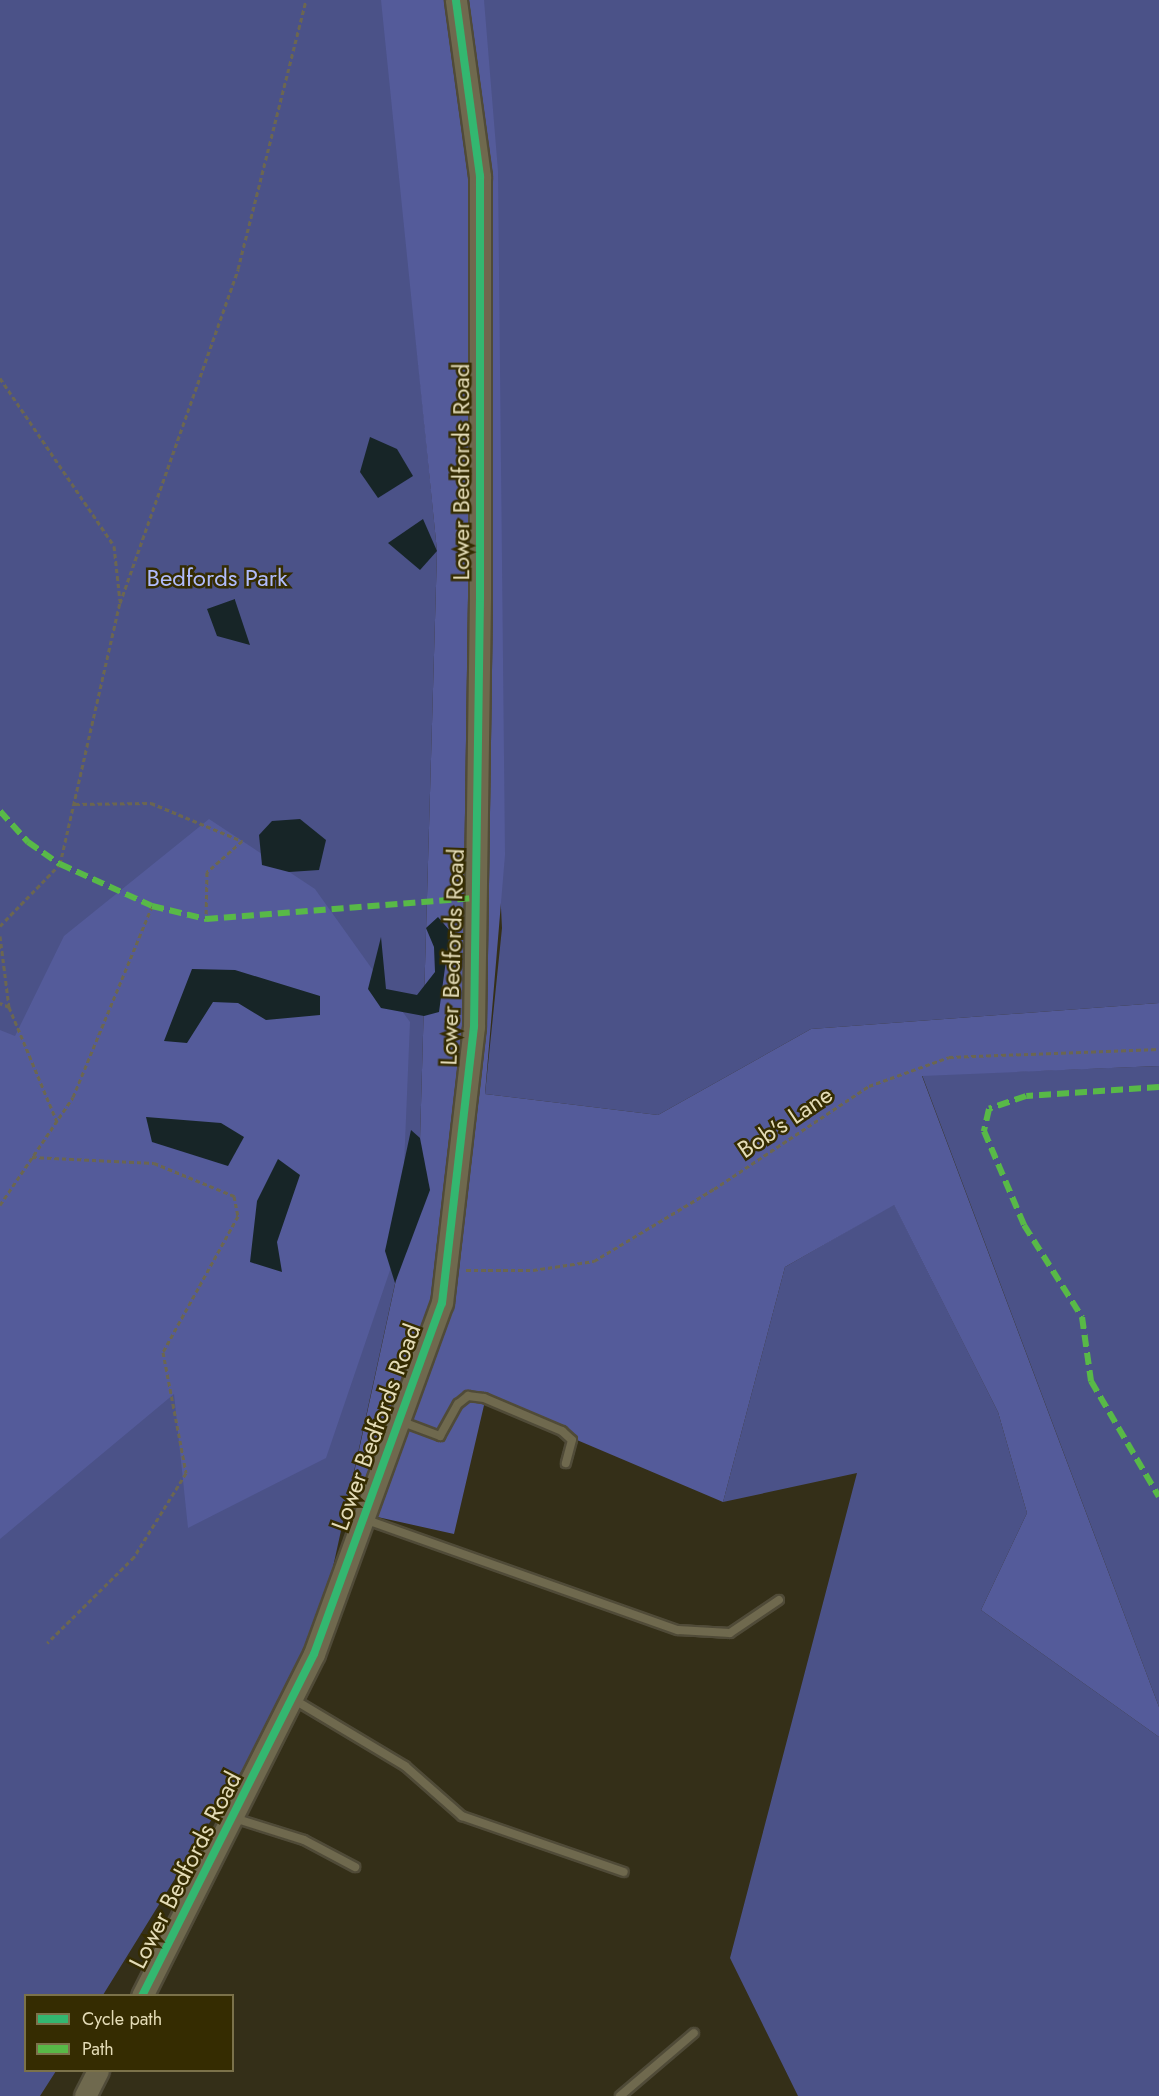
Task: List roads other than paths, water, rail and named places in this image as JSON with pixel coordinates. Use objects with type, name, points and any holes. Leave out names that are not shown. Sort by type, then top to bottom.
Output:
[{"type":"street","name":"Lower Bedfords Road","points":[[143,1994],[234,1818],[292,1699],[364,1519],[442,1303],[474,1027],[480,598],[480,176],[456,0]]},
{"type":"street","points":[[85,2096],[97,2072]]},
{"type":"lane","points":[[399,1420],[440,1436],[458,1404],[468,1396],[484,1398],[562,1431],[572,1440],[566,1463]]},
{"type":"lane","points":[[364,1519],[678,1630],[730,1633],[779,1600]]},
{"type":"lane","points":[[292,1699],[405,1766],[462,1816],[624,1872]]},
{"type":"lane","points":[[234,1818],[304,1840],[355,1867]]},
{"type":"lane","points":[[620,2096],[694,2033]]},
{"type":"park label","name":"Bedfords Park","points":[[217,578]]}]
